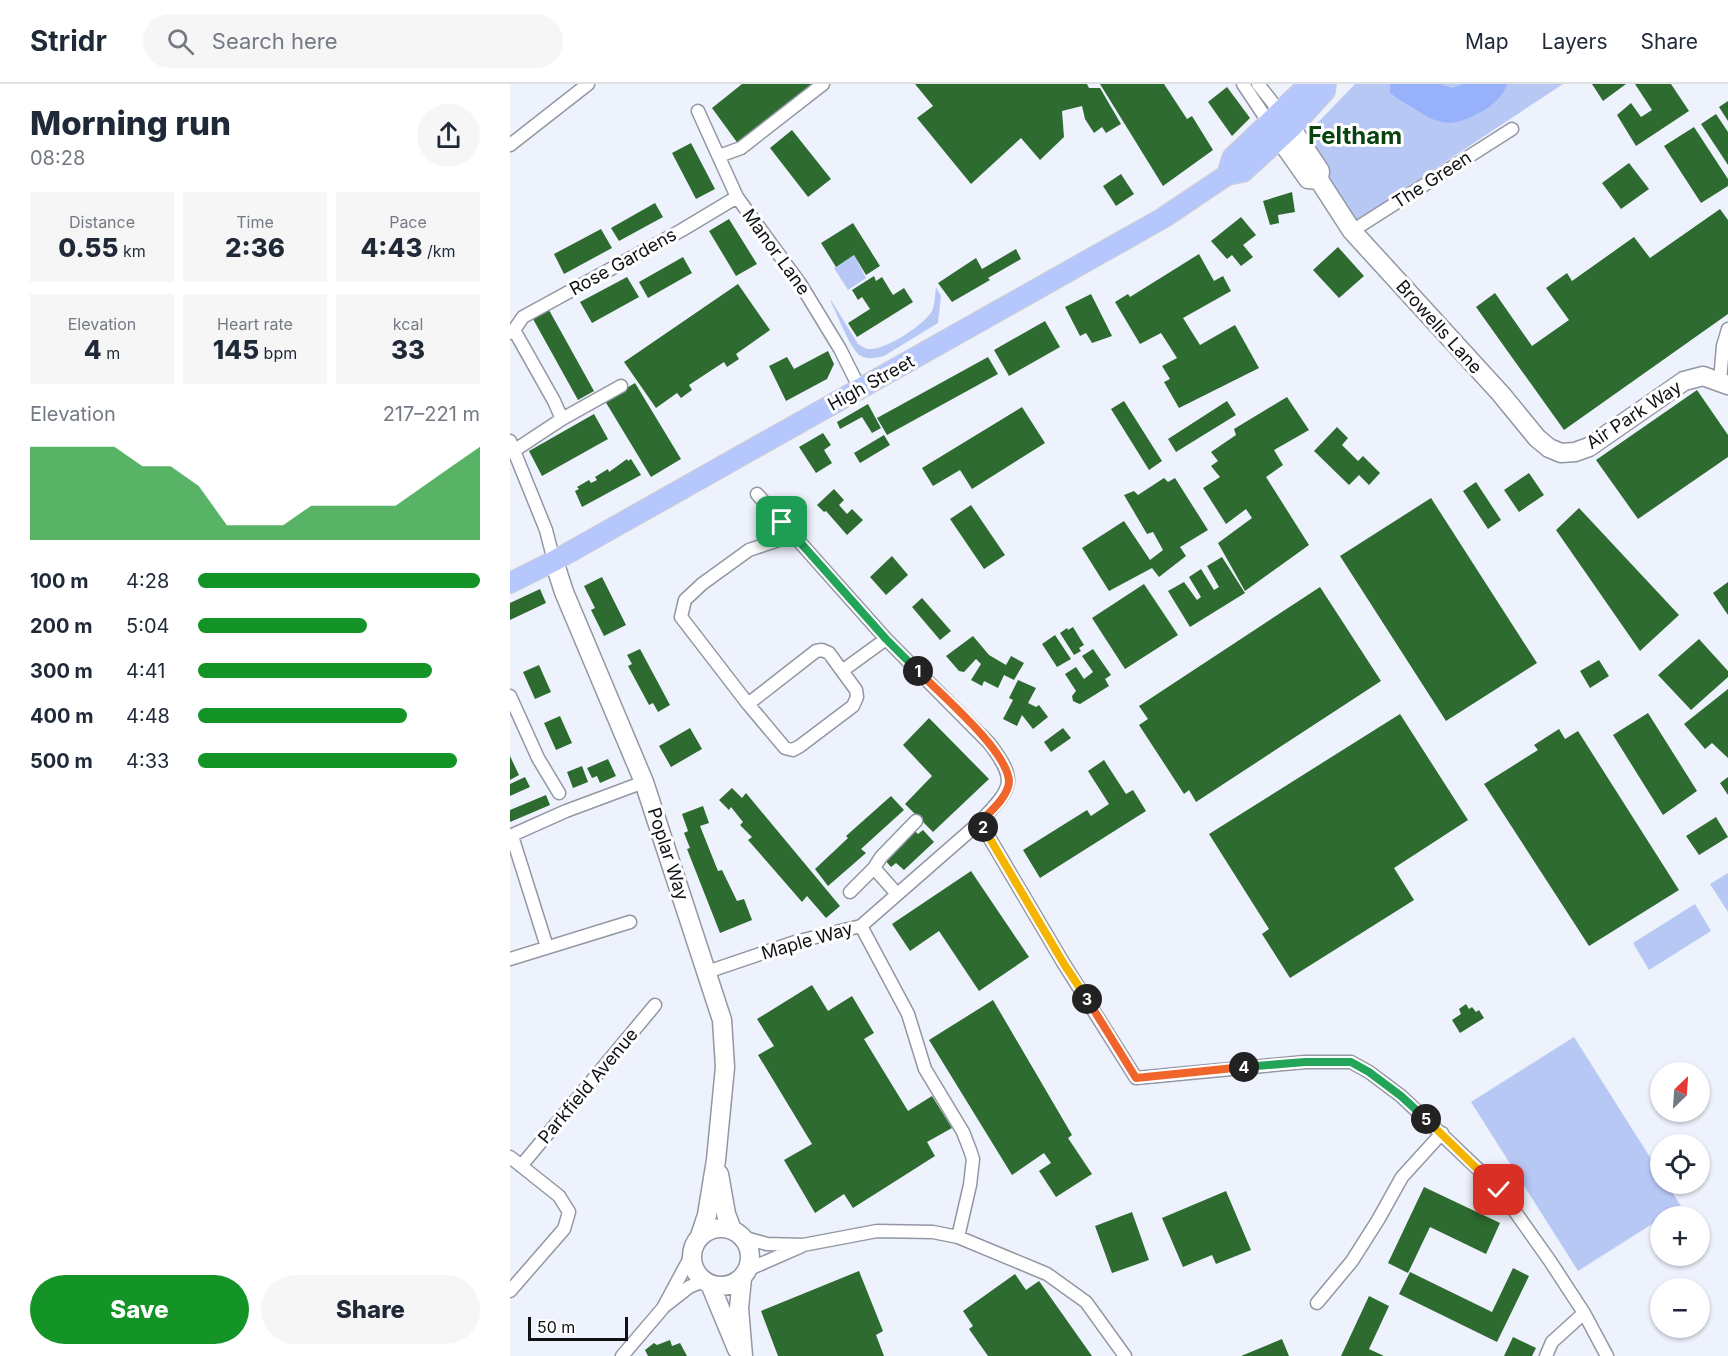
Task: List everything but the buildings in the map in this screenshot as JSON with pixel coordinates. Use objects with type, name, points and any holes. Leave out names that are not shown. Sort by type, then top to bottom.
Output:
[{"type":"main road","name":"High Street","points":[[1280,125],[1309,84]]},
{"type":"main road","name":"High Street","points":[[510,583],[554,561],[1163,218],[1227,175],[1232,158],[1325,91],[1326,84]]},
{"type":"street","points":[[510,145],[588,84]]},
{"type":"street","points":[[719,156],[741,148],[823,84]]},
{"type":"street","points":[[1243,84],[1280,125]]},
{"type":"street","points":[[1258,84],[1280,125]]},
{"type":"street","name":"Manor Lane","points":[[698,111],[737,197],[801,285],[840,349],[860,389]]},
{"type":"street","name":"Browells Lane","points":[[1280,125],[1320,171],[1319,180],[1352,231],[1493,386],[1537,438],[1549,448],[1561,453],[1575,452]]},
{"type":"street","name":"The Green","points":[[1352,231],[1512,129]]},
{"type":"street","name":"Rose Gardens","points":[[562,419],[554,401],[512,332],[523,317],[673,236],[737,197]]},
{"type":"street","points":[[1724,383],[1723,346],[1728,329]]},
{"type":"street","name":"Air Park Way","points":[[1575,452],[1589,447],[1684,381],[1703,376],[1724,383]]},
{"type":"street","points":[[554,561],[546,530],[516,460],[512,445],[621,386]]},
{"type":"street","name":"Maple Way","points":[[707,972],[795,942],[861,926],[980,822],[1005,794],[1009,782],[1002,760],[989,743],[886,639],[757,494]]},
{"type":"street","points":[[748,704],[816,651],[822,650],[829,653],[856,690],[857,697],[853,706],[793,750],[785,748],[748,704],[681,617],[685,600],[702,584],[749,550],[794,535]]},
{"type":"street","name":"Poplar Way","points":[[554,561],[564,592],[644,782],[722,1020],[725,1067],[716,1160],[708,1215],[700,1236]]},
{"type":"street","points":[[842,671],[886,639]]},
{"type":"street","points":[[510,696],[538,758],[559,793]]},
{"type":"street","points":[[547,947],[511,836],[566,811],[644,782]]},
{"type":"street","points":[[850,892],[916,820]]},
{"type":"street","points":[[980,822],[1064,964],[1136,1078],[1305,1062],[1351,1062],[1369,1072],[1401,1096],[1442,1133],[1499,1190],[1584,1313],[1607,1356]]},
{"type":"street","points":[[874,868],[897,894]]},
{"type":"street","points":[[510,959],[630,922]]},
{"type":"street","points":[[861,926],[908,1014],[925,1069],[963,1132],[973,1159],[970,1185],[957,1237]]},
{"type":"street","name":"Parkfield Avenue","points":[[521,1166],[655,1005]]},
{"type":"street","points":[[1317,1303],[1352,1262],[1402,1177],[1442,1133]]},
{"type":"street","points":[[510,1158],[559,1196],[568,1212],[564,1229],[510,1291]]},
{"type":"street","name":"Poplar Way","points":[[716,1160],[726,1214],[737,1234]]},
{"type":"street","points":[[742,1356],[706,1282],[697,1274],[692,1263],[694,1244],[700,1236],[710,1230],[721,1228],[767,1244],[803,1245],[878,1231],[933,1232],[957,1237],[1047,1274],[1086,1302],[1125,1356]]},
{"type":"street","points":[[737,1234],[749,1248],[750,1259],[739,1308],[742,1356]]},
{"type":"street","points":[[622,1356],[663,1308],[689,1287],[706,1282],[722,1286],[733,1284],[745,1274],[803,1245]]},
{"type":"street","points":[[663,1308],[692,1254]]},
{"type":"street","points":[[1546,1356],[1552,1342],[1584,1313]]},
{"type":"shaded area","points":[[1355,84],[1563,84],[1356,221],[1303,138]]},
{"type":"shaded area","points":[[854,255],[866,278],[848,290],[834,268]]},
{"type":"shaded area","points":[[936,287],[941,296],[938,323],[884,356],[875,358],[864,357],[857,353],[831,302],[831,300],[858,344],[864,348],[878,348],[905,335],[928,316],[932,311]]},
{"type":"shaded area","points":[[1728,873],[1728,912],[1710,884]]},
{"type":"shaded area","points":[[1695,904],[1711,931],[1649,970],[1633,943]]},
{"type":"shaded area","points":[[1574,1037],[1650,1157],[1650,1194],[1673,1194],[1681,1206],[1650,1206],[1650,1225],[1578,1271],[1471,1102]]},
{"type":"water","points":[[1390,84],[1440,84],[1452,88],[1463,84],[1507,84],[1500,96],[1486,109],[1474,116],[1450,123],[1435,120],[1397,98],[1390,93]]},
{"type":"district","name":"Feltham","points":[[1355,136]]},
{"type":"route","points":[[782,522],[886,639],[989,743],[1002,760],[1009,782],[1005,794],[980,822],[1064,964],[1136,1078],[1305,1062],[1351,1062],[1369,1072],[1401,1096],[1499,1190]]}]
